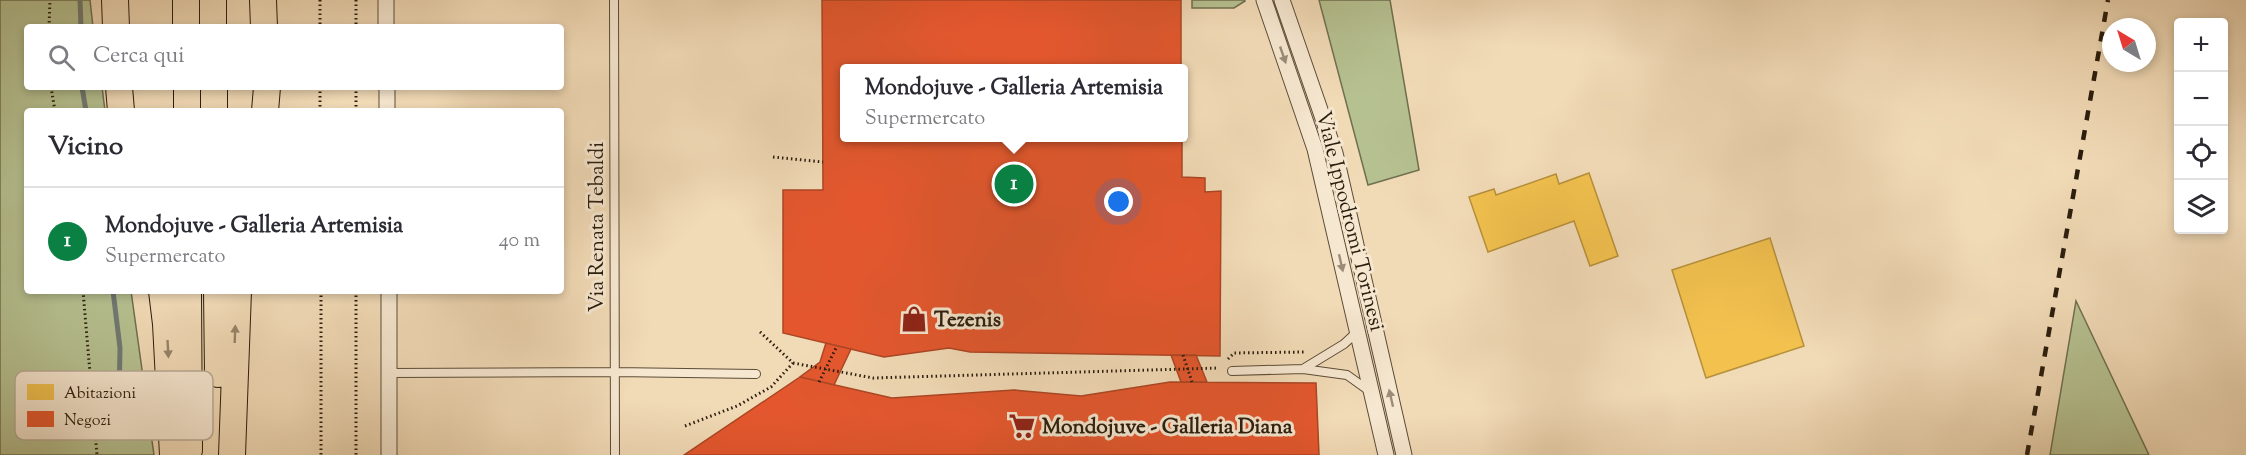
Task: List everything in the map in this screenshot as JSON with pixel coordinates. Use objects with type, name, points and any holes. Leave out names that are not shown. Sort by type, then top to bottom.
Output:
[{"type":"main road","points":[[115,0],[116,24]]},
{"type":"main road","points":[[186,0],[186,24]]},
{"type":"main road","points":[[213,0],[213,24]]},
{"type":"main road","points":[[262,0],[264,24]]},
{"type":"main road","points":[[119,90],[121,108]]},
{"type":"main road","points":[[186,90],[187,108]]},
{"type":"main road","points":[[214,90],[214,108]]},
{"type":"main road","points":[[265,108],[267,90]]},
{"type":"main road","points":[[162,294],[169,371]]},
{"type":"main road","points":[[188,294],[188,371]]},
{"type":"main road","points":[[217,294],[219,455]]},
{"type":"main road","points":[[232,455],[238,294]]},
{"type":"main road","points":[[172,440],[173,455]]},
{"type":"main road","points":[[189,440],[189,455]]},
{"type":"street","points":[[386,0],[386,24]]},
{"type":"street","name":"Viale Ippodromi Torinesi","points":[[1264,0],[1315,149],[1386,455]]},
{"type":"street","name":"Viale Ippodromi Torinesi","points":[[1282,0],[1335,153],[1404,455]]},
{"type":"street","points":[[387,90],[387,108]]},
{"type":"street","points":[[389,294],[389,455]]},
{"type":"lane","name":"Via Renata Tebaldi","points":[[614,0],[615,455]]},
{"type":"lane","points":[[1303,369],[1332,352],[1357,332]]},
{"type":"lane","points":[[1232,371],[1303,369],[1347,375],[1373,396]]},
{"type":"lane","points":[[389,373],[615,372],[756,375]]},
{"type":"path","points":[[49,24],[50,0]]},
{"type":"path","points":[[320,0],[320,24]]},
{"type":"path","points":[[356,0],[356,24]]},
{"type":"path","points":[[52,90],[54,108]]},
{"type":"path","points":[[320,90],[320,108]]},
{"type":"path","points":[[356,90],[356,108]]},
{"type":"path","points":[[773,157],[823,162]]},
{"type":"path","points":[[83,294],[91,371]]},
{"type":"path","points":[[321,294],[321,455]]},
{"type":"path","points":[[356,294],[356,455]]},
{"type":"path","points":[[819,382],[837,346]]},
{"type":"path","points":[[793,363],[873,378],[1219,368],[1234,353],[1332,352]]},
{"type":"path","points":[[1183,355],[1192,382]]},
{"type":"path","points":[[96,440],[97,455]]},
{"type":"green space","points":[[0,0],[90,0],[93,24],[24,24],[24,90],[102,90],[105,108],[24,108],[24,294],[131,294],[142,371],[15,371],[15,440],[152,440],[154,455],[0,455]]},
{"type":"green space","points":[[1192,0],[1245,1],[1234,8],[1192,8]]},
{"type":"green space","points":[[1319,0],[1390,0],[1419,170],[1368,185]]},
{"type":"green space","points":[[2076,301],[2149,455],[2050,455]]},
{"type":"building: Abitazioni","points":[[1589,173],[1618,256],[1590,266],[1574,221],[1488,252],[1469,197],[1494,189],[1496,195],[1556,174],[1559,184]]},
{"type":"building: Abitazioni","points":[[1770,238],[1804,346],[1706,378],[1672,270]]},
{"type":"building: Negozi","points":[[822,0],[1181,0],[1181,64],[840,64],[840,142],[1182,142],[1182,177],[1205,178],[1205,192],[1221,191],[1220,356],[970,352],[949,348],[884,357],[783,333],[783,190],[823,190]]},
{"type":"building: Negozi","points":[[826,343],[851,349],[834,385],[800,377],[820,362]]},
{"type":"building: Negozi","points":[[1171,355],[1196,355],[1207,382],[1181,382]]},
{"type":"building: Negozi","name":"Mondojuve - Galleria Diana","points":[[800,377],[892,398],[1014,390],[1081,396],[1170,382],[1316,383],[1319,455],[684,455]]},
{"type":"waterway","points":[[80,0],[81,24]]},
{"type":"waterway","points":[[82,90],[86,108]]},
{"type":"waterway","points":[[113,294],[120,348],[120,371]]},
{"type":"railway","points":[[2027,455],[2108,0]]},
{"type":"place","name":"Mondojuve - Galleria Artemisia","points":[[1014,184]]},
{"type":"place","name":"Tezenis","points":[[914,319]]},
{"type":"place","name":"Mondojuve - Galleria Diana","points":[[1022,426]]}]
